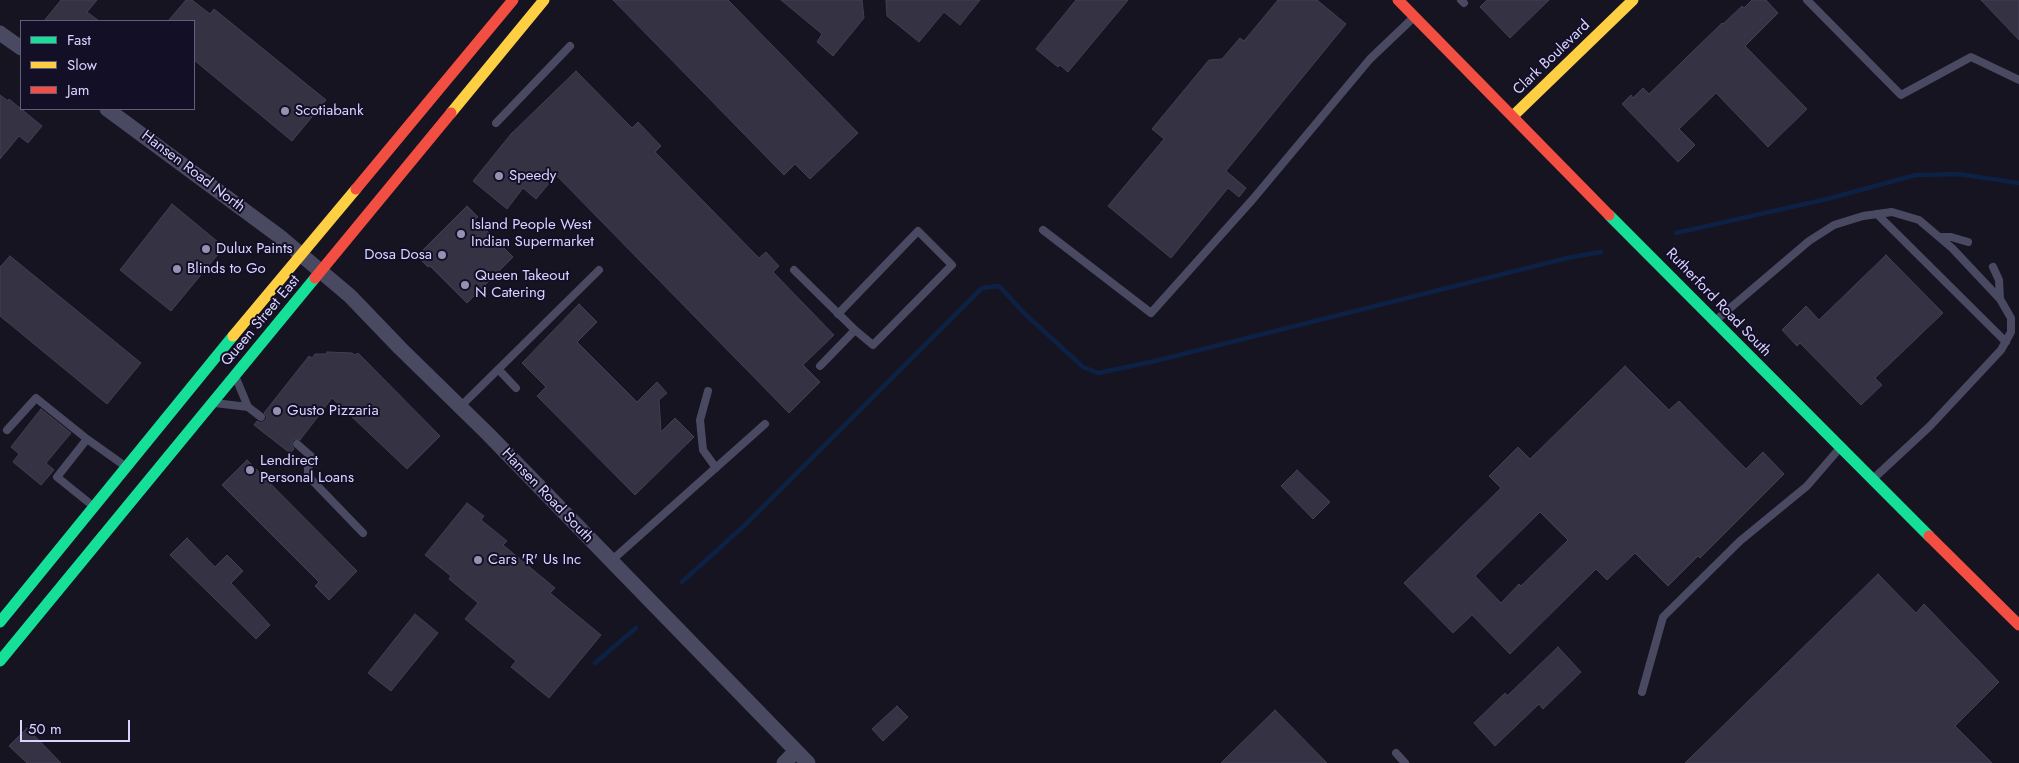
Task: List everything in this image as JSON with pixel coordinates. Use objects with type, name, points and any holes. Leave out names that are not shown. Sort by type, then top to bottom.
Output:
[{"type":"main road","name":"Queen Street East","points":[[0,622],[186,393],[513,0]]},
{"type":"main road","name":"Queen Street East","points":[[0,660],[322,272],[544,0]]},
{"type":"main road","name":"Clark Boulevard","points":[[1513,116],[1633,0]]},
{"type":"main road","name":"Rutherford Road South","points":[[1406,3],[1414,17],[1840,448],[2019,625]]},
{"type":"street","points":[[0,33],[20,47]]},
{"type":"street","name":"Hansen Road North","points":[[108,110],[279,236]]},
{"type":"street","name":"Hansen Road South","points":[[279,236],[350,296],[808,763]]},
{"type":"street","points":[[784,763],[796,751]]},
{"type":"lane","points":[[1807,0],[1901,96],[1971,57],[2019,80]]},
{"type":"lane","points":[[1043,230],[1151,314],[1253,199],[1370,58],[1414,17]]},
{"type":"lane","points":[[496,123],[570,46]]},
{"type":"lane","points":[[1715,321],[1809,241],[1834,225],[1863,216],[1892,212],[1919,220],[1940,237],[2000,299],[2011,318],[2011,332],[2001,350],[1930,426],[1873,479]]},
{"type":"lane","points":[[1876,214],[2006,342]]},
{"type":"lane","points":[[794,270],[838,314],[873,345],[952,265],[918,230],[838,314]]},
{"type":"lane","points":[[1940,237],[1951,237],[1968,242]]},
{"type":"lane","points":[[1993,267],[1999,280],[2000,299]]},
{"type":"lane","points":[[460,407],[599,270]]},
{"type":"lane","points":[[820,366],[855,330]]},
{"type":"lane","points":[[499,370],[516,388]]},
{"type":"lane","points":[[235,376],[248,408]]},
{"type":"lane","points":[[708,391],[700,420],[703,450],[716,468]]},
{"type":"lane","points":[[7,430],[36,398],[127,468]]},
{"type":"lane","points":[[213,403],[248,408],[261,417]]},
{"type":"lane","points":[[611,561],[765,424]]},
{"type":"lane","points":[[88,438],[57,478],[94,507]]},
{"type":"lane","points":[[297,444],[314,458],[308,468],[308,476],[363,533]]},
{"type":"lane","points":[[1642,692],[1663,617],[1740,541],[1808,486],[1840,448]]},
{"type":"lane","points":[[1396,753],[1405,763]]},
{"type":"building","points":[[61,0],[97,0],[87,12],[98,20],[45,20]]},
{"type":"building","points":[[186,0],[192,0],[210,14],[214,9],[326,100],[292,141],[195,61],[195,20],[169,20]]},
{"type":"building","points":[[613,0],[728,0],[858,133],[810,179],[795,164],[784,175]]},
{"type":"building","points":[[781,0],[862,0],[864,18],[833,56],[817,42],[822,34]]},
{"type":"building","points":[[886,0],[980,0],[960,25],[944,12],[919,42],[887,16]]},
{"type":"building","points":[[1076,0],[1128,0],[1068,72],[1060,65],[1058,67],[1036,49]]},
{"type":"building","points":[[1278,0],[1317,0],[1346,24],[1226,171],[1246,188],[1239,197],[1228,188],[1171,258],[1108,206],[1164,139],[1152,129],[1209,60],[1222,59],[1240,38],[1244,41]]},
{"type":"building","points":[[1487,0],[1549,0],[1510,38],[1480,7]]},
{"type":"building","points":[[1752,0],[1766,0],[1778,13],[1745,46],[1807,109],[1768,147],[1716,93],[1679,129],[1695,145],[1678,162],[1622,104],[1631,95],[1633,98],[1643,88],[1649,94],[1722,23]]},
{"type":"building","points":[[1981,0],[2019,0],[2019,40]]},
{"type":"building","points":[[576,71],[632,128],[638,122],[661,146],[655,152],[759,258],[766,252],[779,266],[773,272],[834,335],[803,365],[820,382],[789,413],[556,175],[536,199],[523,188],[507,209],[473,181],[511,134]]},
{"type":"building","points":[[0,95],[8,101],[9,99],[20,110],[42,126],[28,143],[19,136],[0,159]]},
{"type":"building","points":[[172,204],[224,247],[171,311],[120,270]]},
{"type":"building","points":[[467,206],[478,217],[475,219],[513,257],[467,303],[430,266],[428,267],[417,256]]},
{"type":"building","points":[[1886,255],[1943,313],[1875,378],[1882,385],[1861,405],[1800,343],[1797,346],[1782,330],[1806,306],[1819,320]]},
{"type":"building","points":[[10,256],[141,363],[107,404],[0,316],[0,267]]},
{"type":"building","points":[[579,304],[597,322],[577,342],[637,402],[657,382],[667,393],[659,400],[661,432],[675,418],[694,437],[635,495],[537,396],[546,387],[522,363]]},
{"type":"building","points":[[327,352],[352,353],[355,355],[358,353],[440,436],[407,469],[332,398],[300,440],[292,441],[294,449],[290,453],[254,425],[257,421],[261,423],[265,421],[267,417],[264,413],[309,356],[312,358],[315,354],[326,354]]},
{"type":"building","points":[[1625,366],[1669,410],[1679,401],[1746,469],[1763,452],[1784,474],[1700,558],[1698,556],[1668,586],[1635,553],[1607,580],[1596,569],[1510,654],[1472,615],[1453,633],[1404,583],[1501,488],[1489,476],[1518,447],[1530,459]],"holes":[[[1540,512],[1568,540],[1521,586],[1519,584],[1501,603],[1475,576]]]},
{"type":"building","points":[[41,409],[71,433],[46,463],[54,470],[41,485],[13,462],[19,454],[11,447]]},
{"type":"building","points":[[247,460],[357,571],[329,600],[315,586],[319,582],[222,485]]},
{"type":"building","points":[[1297,470],[1330,502],[1313,519],[1281,486]]},
{"type":"building","points":[[467,503],[484,516],[481,520],[507,541],[503,545],[555,588],[550,593],[601,635],[549,698],[511,667],[516,661],[465,619],[478,603],[449,579],[451,576],[425,555]]},
{"type":"building","points":[[187,538],[215,567],[227,555],[243,571],[231,583],[270,625],[256,639],[170,555]]},
{"type":"building","points":[[1878,574],[1916,613],[1924,604],[1999,682],[1955,726],[1992,763],[1685,763]]},
{"type":"building","points":[[415,614],[438,633],[391,691],[368,673]]},
{"type":"building","points":[[1558,647],[1581,672],[1543,709],[1539,704],[1495,746],[1474,723],[1505,693],[1507,696]]},
{"type":"building","points":[[897,706],[908,717],[883,741],[872,729]]},
{"type":"building","points":[[1275,710],[1327,763],[1221,763]]},
{"type":"building","points":[[27,728],[61,763],[27,763],[9,746]]},
{"type":"waterway","points":[[1676,233],[1827,199],[1916,175],[1958,174],[2019,183]]},
{"type":"waterway","points":[[682,582],[745,525],[982,288],[999,286],[1025,314],[1083,367],[1098,373],[1151,362],[1567,258],[1601,252]]},
{"type":"waterway","points":[[595,663],[636,628]]},
{"type":"traffic: fast","points":[[1609,215],[1929,536]]},
{"type":"traffic: fast","points":[[0,661],[315,278]]},
{"type":"traffic: fast","points":[[0,622],[233,336]]},
{"type":"traffic: slow","points":[[451,113],[544,0]]},
{"type":"traffic: slow","points":[[1513,116],[1633,0]]},
{"type":"traffic: slow","points":[[233,336],[356,189]]},
{"type":"traffic: jam","points":[[356,189],[513,0]]},
{"type":"traffic: jam","points":[[1398,0],[1609,215]]},
{"type":"traffic: jam","points":[[315,278],[451,113]]},
{"type":"traffic: jam","points":[[1929,536],[2019,625]]},
{"type":"place","name":"Scotiabank","points":[[285,111]]},
{"type":"place","name":"Speedy","points":[[499,176]]},
{"type":"place","name":"Island People West Indian Supermarket","points":[[461,234]]},
{"type":"place","name":"Dulux Paints","points":[[206,249]]},
{"type":"place","name":"Dosa Dosa","points":[[442,255]]},
{"type":"place","name":"Blinds to Go","points":[[177,269]]},
{"type":"place","name":"Queen Takeout N Catering","points":[[465,285]]},
{"type":"place","name":"Gusto Pizzaria","points":[[277,411]]},
{"type":"place","name":"Lendirect Personal Loans","points":[[250,470]]},
{"type":"place","name":"Cars 'R' Us Inc","points":[[478,560]]}]
